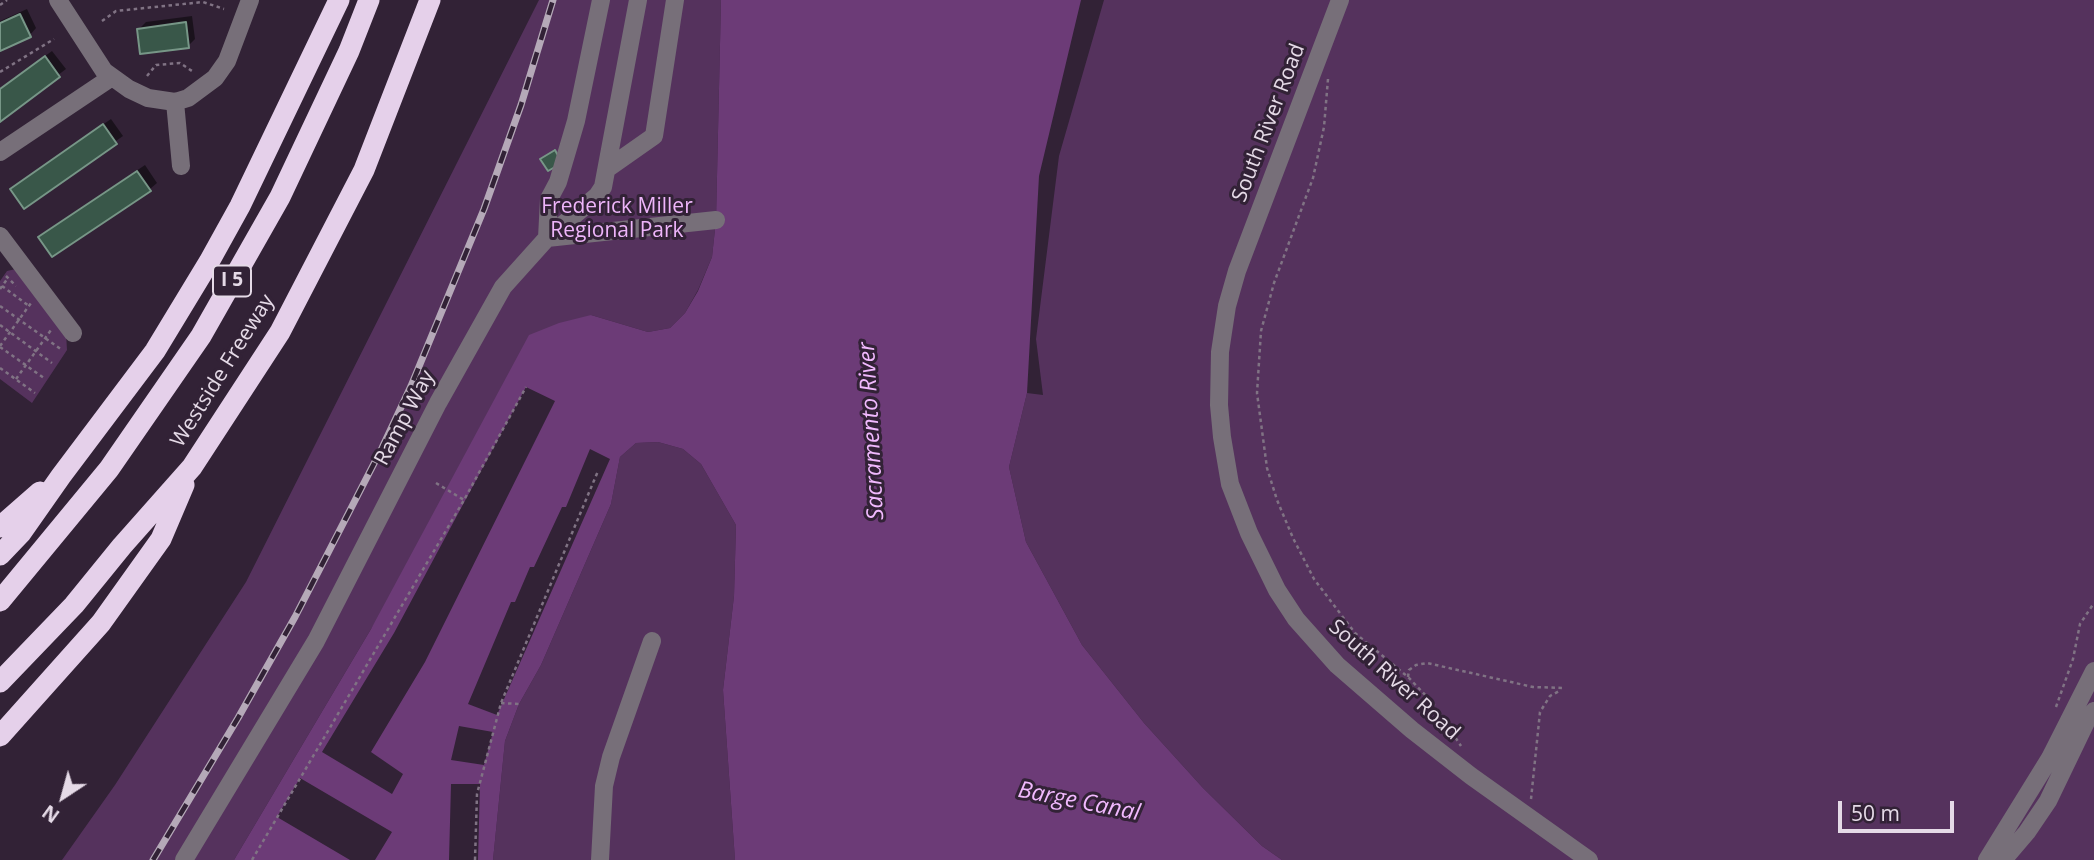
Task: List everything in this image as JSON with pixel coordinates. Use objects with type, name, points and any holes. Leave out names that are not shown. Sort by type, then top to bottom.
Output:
[{"type":"highway","points":[[0,555],[21,533],[155,351],[246,194],[339,0]]},
{"type":"highway","name":"Westside Freeway","points":[[0,600],[109,469],[201,336],[281,197],[349,51],[369,0]]},
{"type":"highway","name":"Westside Freeway","points":[[0,682],[74,605],[192,467],[279,332],[364,170],[430,0]]},
{"type":"highway","points":[[0,736],[102,623],[161,539],[192,467]]},
{"type":"highway","points":[[0,527],[61,476]]},
{"type":"street","points":[[58,0],[99,64],[112,78],[148,98],[175,102],[188,98],[215,78],[227,61],[250,0]]},
{"type":"street","points":[[601,0],[576,121],[558,182],[549,199],[547,238],[716,220]]},
{"type":"street","name":"Ramp Way","points":[[184,860],[316,641],[438,403],[503,287],[547,238],[597,196],[603,187],[638,0]]},
{"type":"street","points":[[607,169],[654,136],[676,0]]},
{"type":"street","name":"South River Road","points":[[1340,0],[1237,271],[1227,306],[1220,352],[1219,405],[1230,484],[1261,561],[1277,590],[1313,639],[1337,665],[1412,730],[1471,776],[1589,860]]},
{"type":"street","points":[[0,152],[112,78]]},
{"type":"street","points":[[175,102],[181,166]]},
{"type":"street","points":[[4,272],[5,243]]},
{"type":"street","points":[[5,243],[73,333]]},
{"type":"street","points":[[600,860],[604,786],[611,757],[652,641]]},
{"type":"street","points":[[1987,860],[2050,758],[2094,671]]},
{"type":"street","points":[[2003,860],[2028,832],[2048,801],[2085,722],[2094,711]]},
{"type":"path","points":[[0,5],[7,0]]},
{"type":"path","points":[[102,21],[116,11],[203,2],[223,9]]},
{"type":"path","points":[[0,72],[54,38]]},
{"type":"path","points":[[148,76],[156,65],[180,63],[192,71]]},
{"type":"path","points":[[1329,75],[1324,127],[1313,178],[1265,309],[1257,382],[1267,468],[1277,500],[1314,579],[1355,633],[1408,677],[1432,702],[1461,746]]},
{"type":"path","points":[[4,272],[1,287],[30,304],[0,346],[44,378]]},
{"type":"path","points":[[0,306],[62,350]]},
{"type":"path","points":[[16,379],[55,324]]},
{"type":"path","points":[[0,325],[52,363]]},
{"type":"path","points":[[0,368],[35,393]]},
{"type":"path","points":[[252,860],[464,500],[526,387]]},
{"type":"path","points":[[475,860],[477,794],[501,703],[598,471]]},
{"type":"path","points":[[436,483],[464,500]]},
{"type":"path","points":[[2055,713],[2073,659],[2080,624],[2094,603]]},
{"type":"path","points":[[1408,677],[1409,670],[1416,665],[1427,663],[1533,687],[1564,688],[1550,696],[1540,712],[1531,799],[1525,815]]},
{"type":"path","points":[[501,703],[519,704]]},
{"type":"green space","name":"Frederick Miller Regional Park","points":[[539,0],[721,0],[716,220],[712,257],[698,290],[685,313],[670,328],[648,332],[591,315],[371,629],[234,860],[62,860],[115,785],[246,582]]},
{"type":"green space","points":[[1104,0],[2094,0],[2094,860],[1282,860],[1262,846],[1203,788],[1144,723],[1082,645],[1026,542],[1009,467],[1027,393],[1043,395],[1036,339],[1059,156]]},
{"type":"green space","points":[[20,268],[66,333],[67,350],[32,403],[0,379],[0,281],[7,271]]},
{"type":"green space","points":[[658,442],[683,449],[701,464],[736,525],[734,596],[723,690],[735,860],[493,860],[505,741],[519,704],[541,665],[611,504],[620,457],[636,443]]},
{"type":"water","points":[[721,0],[1081,0],[1039,176],[1027,393],[1009,467],[1026,542],[1082,645],[1144,723],[1203,788],[1262,846],[1282,860],[735,860],[723,690],[734,596],[736,525],[701,464],[683,449],[658,442],[636,443],[620,457],[611,504],[541,665],[519,704],[505,741],[493,860],[234,860],[371,629],[529,335],[559,323],[591,315],[648,332],[670,328],[685,313],[698,291],[712,257],[716,220]]},
{"type":"pier","points":[[526,387],[555,401],[425,662],[371,752],[403,774],[392,794],[322,752],[394,633]]},
{"type":"pier","points":[[590,449],[610,459],[497,715],[468,704],[511,602],[515,602],[530,567],[534,567],[562,507],[566,507]]},
{"type":"pier","points":[[459,726],[493,732],[484,765],[451,760]]},
{"type":"pier","points":[[300,778],[392,832],[375,860],[350,860],[277,817]]},
{"type":"pier","points":[[451,784],[480,784],[478,860],[449,860]]},
{"type":"building","points":[[20,14],[31,37],[0,51],[0,23]]},
{"type":"building","points":[[186,22],[189,48],[140,54],[137,29]]},
{"type":"building","points":[[45,56],[60,77],[0,122],[0,89]]},
{"type":"building","points":[[103,124],[117,144],[24,209],[10,189]]},
{"type":"building","points":[[555,150],[562,163],[548,171],[540,159]]},
{"type":"building","points":[[137,171],[151,191],[52,257],[38,237]]},
{"type":"railway","points":[[153,860],[295,617],[411,386],[484,209],[521,105],[553,0]]},
{"type":"water label","name":"Sacramento River","points":[[872,431]]},
{"type":"water label","name":"Barge Canal","points":[[1079,802]]}]
